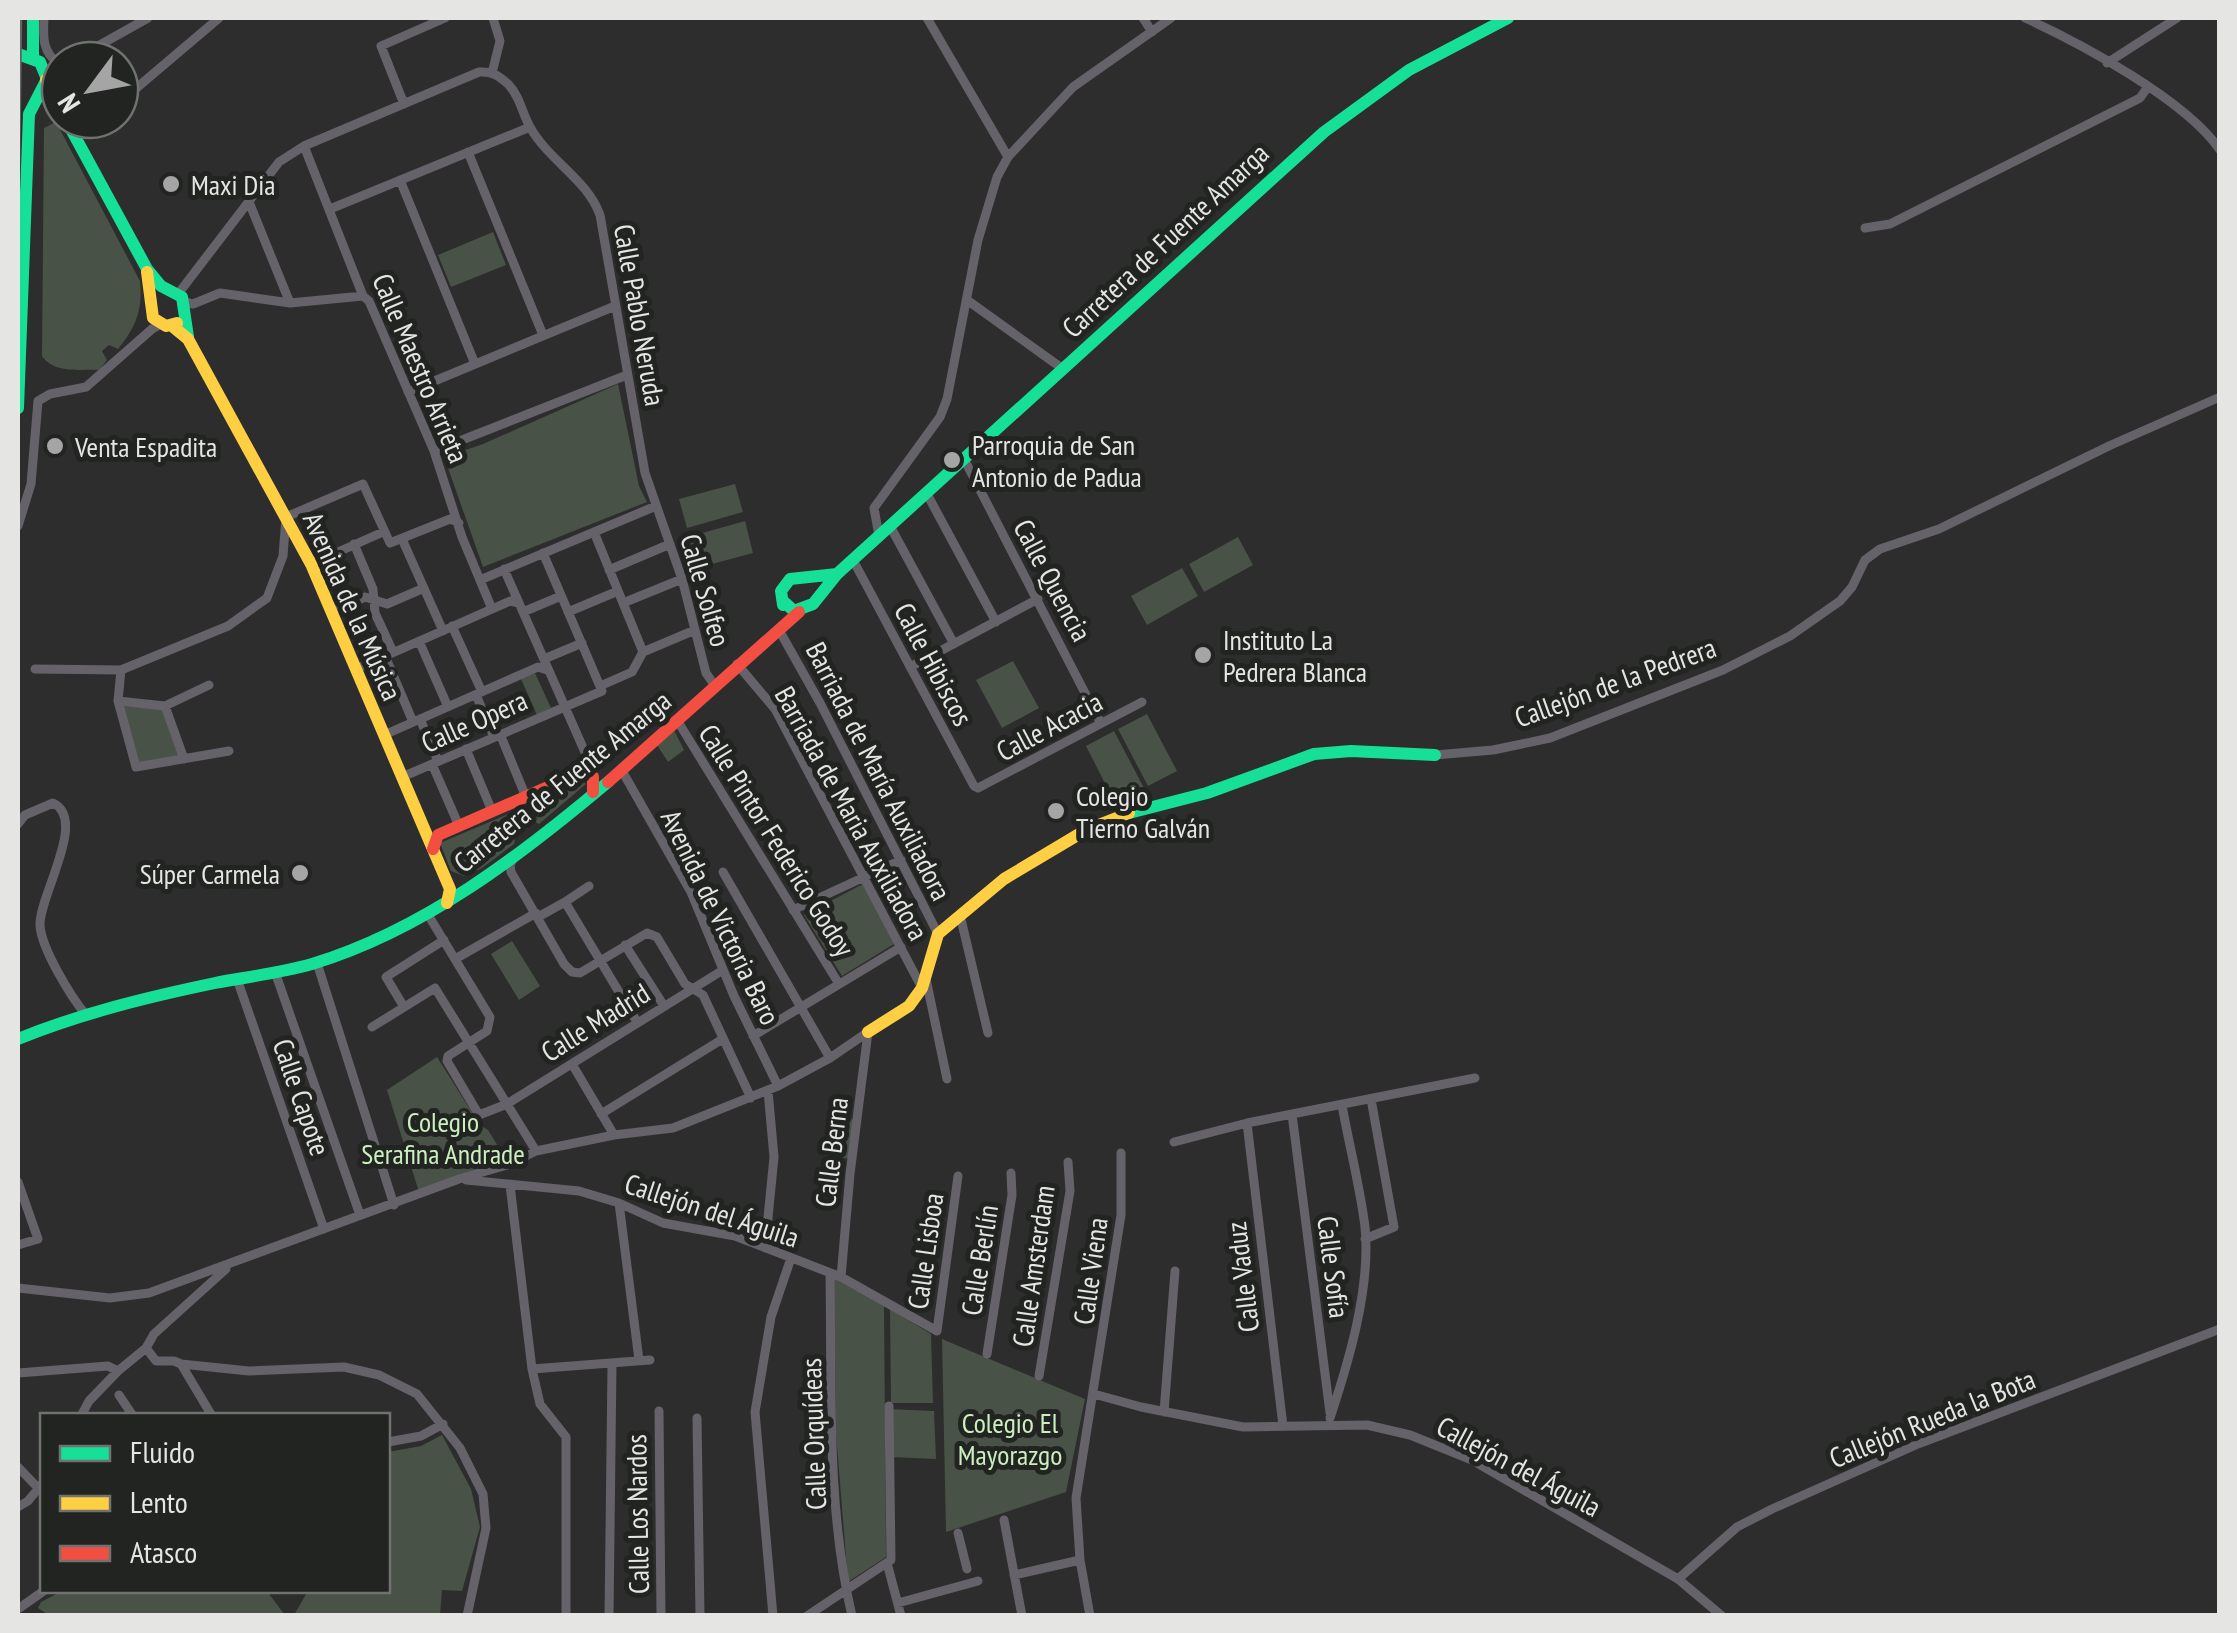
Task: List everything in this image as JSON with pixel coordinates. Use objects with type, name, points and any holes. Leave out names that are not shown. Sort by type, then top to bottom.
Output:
[{"type":"street","points":[[109,40],[148,18]]},
{"type":"street","points":[[404,104],[381,46],[445,18]]},
{"type":"street","points":[[18,526],[31,484],[38,400],[86,387],[174,308],[279,162],[304,146],[480,72],[492,73],[500,41],[494,18]]},
{"type":"street","points":[[926,18],[1008,156]]},
{"type":"street","points":[[1144,18],[1152,32]]},
{"type":"street","points":[[878,536],[874,508],[940,417],[947,400],[978,240],[997,177],[1008,156],[1073,87],[1171,18]]},
{"type":"street","name":"Carretera de Fuente Amarga","points":[[817,597],[836,574],[1303,146],[1360,101],[1418,63],[1508,18]]},
{"type":"street","points":[[2025,18],[2147,88],[2208,132],[2220,150]]},
{"type":"street","points":[[2107,62],[2176,18]]},
{"type":"street","points":[[37,19],[32,56],[40,67]]},
{"type":"street","points":[[140,85],[216,19]]},
{"type":"street","points":[[18,54],[32,56]]},
{"type":"street","name":"Calle Pablo Neruda","points":[[492,73],[513,90],[530,127],[597,206],[645,473],[656,506]]},
{"type":"street","points":[[1865,228],[1890,224],[2140,98],[2147,88]]},
{"type":"street","points":[[18,408],[28,123],[40,89]]},
{"type":"street","points":[[18,102],[40,98]]},
{"type":"street","points":[[2208,132],[2220,125]]},
{"type":"street","points":[[330,209],[530,127]]},
{"type":"street","name":"Avenida de la Música","points":[[77,140],[146,269],[174,308],[308,558],[440,864],[450,889],[447,902]]},
{"type":"street","name":"Calle Maestro Arrieta","points":[[304,146],[364,296],[434,451],[492,608]]},
{"type":"street","points":[[468,152],[543,335]]},
{"type":"street","points":[[400,180],[475,364]]},
{"type":"street","points":[[249,202],[290,303]]},
{"type":"street","name":"Avenida de la Música","points":[[146,269],[151,314],[174,308]]},
{"type":"street","points":[[152,299],[159,292],[174,308]]},
{"type":"street","points":[[174,308],[220,293],[290,303],[364,296]]},
{"type":"street","points":[[967,300],[1062,368]]},
{"type":"street","points":[[408,392],[615,306]]},
{"type":"street","points":[[434,451],[627,375]]},
{"type":"street","name":"Callejón de la Pedrera","points":[[938,934],[1004,879],[1057,845],[1135,811],[1207,793],[1314,754],[1351,751],[1435,755],[1538,741],[1723,670],[1790,636],[1840,601],[1852,588],[1865,560],[1880,549],[1940,529],[2111,445],[2220,397]]},
{"type":"street","name":"Calle Quencia","points":[[964,459],[1100,722]]},
{"type":"street","points":[[34,669],[121,670],[194,641],[254,610],[267,598],[283,556],[286,516],[363,484],[390,544],[450,519],[459,523]]},
{"type":"street","points":[[927,494],[996,622]]},
{"type":"street","points":[[480,580],[656,506]]},
{"type":"street","name":"Calle Solfeo","points":[[656,506],[682,579],[706,673],[715,686]]},
{"type":"street","points":[[890,526],[954,644]]},
{"type":"street","points":[[283,556],[294,549],[308,558],[383,532]]},
{"type":"street","points":[[594,532],[643,652]]},
{"type":"street","points":[[402,539],[526,797]]},
{"type":"street","points":[[354,544],[375,600],[375,613],[389,654],[459,826]]},
{"type":"street","points":[[610,570],[670,544]]},
{"type":"street","points":[[543,553],[601,688]]},
{"type":"street","name":"Calle Hibiscos","points":[[853,560],[978,788]]},
{"type":"street","points":[[504,569],[588,759],[592,781]]},
{"type":"street","points":[[776,630],[786,582],[795,576],[836,574]]},
{"type":"street","points":[[783,601],[789,609],[799,612],[813,606],[816,587],[805,577]]},
{"type":"street","points":[[623,603],[682,579]]},
{"type":"street","points":[[332,612],[365,597],[386,604],[424,588]]},
{"type":"street","points":[[568,612],[618,591]]},
{"type":"street","points":[[356,669],[510,601],[521,608],[561,596]]},
{"type":"street","points":[[910,667],[1038,599]]},
{"type":"street","name":"Carretera de Fuente Amarga","points":[[18,1039],[86,1014],[317,963],[428,913],[516,854],[592,781],[617,772],[799,612]]},
{"type":"street","name":"Calle Opera","points":[[402,777],[601,688],[632,672],[643,652],[695,630]]},
{"type":"street","name":"Barriada de María Auxiliadora","points":[[776,630],[938,934]]},
{"type":"street","points":[[419,641],[448,707]]},
{"type":"street","points":[[544,659],[582,643]]},
{"type":"street","name":"Barriada de Maria Auxiliadora","points":[[738,664],[775,709],[923,982]]},
{"type":"street","points":[[384,736],[538,667],[549,672]]},
{"type":"street","points":[[121,670],[118,701],[136,768],[229,751]]},
{"type":"street","points":[[118,701],[165,706],[209,684]]},
{"type":"street","name":"Calle Acacia","points":[[978,788],[1142,702]]},
{"type":"street","points":[[165,706],[184,759]]},
{"type":"street","name":"Calle Pintor Federico Godoy","points":[[677,720],[839,984]]},
{"type":"street","points":[[466,749],[492,812]]},
{"type":"street","name":"Avenida de Victoria Baro","points":[[617,772],[690,892],[773,1089]]},
{"type":"street","points":[[433,850],[438,835],[580,774],[592,781]]},
{"type":"street","points":[[18,824],[25,815],[53,802],[61,807],[65,818],[63,847],[42,903],[40,927],[44,943],[86,1014]]},
{"type":"street","points":[[516,854],[510,869],[568,970],[580,973],[647,933],[657,937],[685,984],[703,995],[751,1098]]},
{"type":"street","points":[[793,910],[901,860]]},
{"type":"street","points":[[440,864],[449,876],[462,881],[487,875]]},
{"type":"street","points":[[723,872],[830,1058]]},
{"type":"street","points":[[455,959],[588,886]]},
{"type":"street","points":[[565,902],[637,1022]]},
{"type":"street","points":[[428,913],[490,1016],[487,1031],[469,1042]]},
{"type":"street","points":[[960,915],[988,1033]]},
{"type":"street","points":[[18,1288],[130,1297],[190,1281],[240,1258],[507,1166],[536,1151],[614,1134],[672,1128],[751,1098],[830,1058],[910,1006],[923,982],[938,934]]},
{"type":"street","points":[[404,1007],[386,976],[444,940]]},
{"type":"street","points":[[626,945],[664,1006]]},
{"type":"street","points":[[752,1036],[901,947]]},
{"type":"street","points":[[317,963],[394,1204]]},
{"type":"street","name":"Calle Madrid","points":[[469,1042],[448,1056],[450,1069],[480,1116],[506,1104],[723,970]]},
{"type":"street","points":[[275,972],[360,1215]]},
{"type":"street","name":"Calle Capote","points":[[237,979],[324,1229]]},
{"type":"street","points":[[923,982],[948,1079]]},
{"type":"street","points":[[372,1026],[435,988],[536,1151]]},
{"type":"street","name":"Calle Berna","points":[[836,1276],[868,1032]]},
{"type":"street","points":[[601,1114],[722,1040]]},
{"type":"street","points":[[572,1064],[614,1134]]},
{"type":"street","points":[[1174,1142],[1247,1123],[1476,1078]]},
{"type":"street","points":[[764,1248],[774,1157],[773,1089]]},
{"type":"street","points":[[1365,1239],[1394,1227],[1371,1099]]},
{"type":"street","points":[[1330,1422],[1351,1357],[1362,1291],[1365,1239],[1342,1104]]},
{"type":"street","name":"Calle Sofía","points":[[1292,1114],[1330,1422]]},
{"type":"street","name":"Calle Vaduz","points":[[1247,1123],[1283,1426]]},
{"type":"street","name":"Calle Viena","points":[[1090,1616],[1080,1560],[1076,1498],[1121,1215],[1121,1153]]},
{"type":"street","name":"Calle Amsterdam","points":[[1039,1376],[1070,1191],[1068,1162]]},
{"type":"street","name":"Calle Berlín","points":[[987,1354],[1012,1195],[1010,1173]]},
{"type":"street","name":"Calle Lisboa","points":[[937,1332],[958,1176]]},
{"type":"street","name":"Callejón del Águila","points":[[459,1180],[579,1190],[663,1223],[735,1236],[836,1276],[937,1332]]},
{"type":"street","points":[[18,1182],[38,1239],[18,1246]]},
{"type":"street","points":[[510,1185],[532,1369],[540,1404],[566,1437],[566,1616]]},
{"type":"street","points":[[619,1203],[638,1360]]},
{"type":"street","points":[[83,1413],[176,1312],[240,1258]]},
{"type":"street","points":[[773,1616],[755,1412],[771,1316],[791,1258]]},
{"type":"street","points":[[1164,1412],[1175,1271]]},
{"type":"street","name":"Calle Orquídeas","points":[[836,1276],[833,1456],[846,1592],[852,1616]]},
{"type":"street","name":"Callejón Rueda la Bota","points":[[1678,1579],[1738,1527],[1772,1509],[1918,1444],[2220,1329]]},
{"type":"street","points":[[146,1348],[156,1361],[249,1372],[344,1367],[379,1375],[417,1394],[460,1448],[483,1494],[486,1512],[467,1616]]},
{"type":"street","points":[[532,1369],[650,1360]]},
{"type":"street","points":[[181,1364],[210,1413]]},
{"type":"street","points":[[610,1616],[612,1364]]},
{"type":"street","points":[[18,1374],[108,1366],[118,1372]]},
{"type":"street","name":"Callejón del Águila","points":[[1094,1394],[1243,1427],[1330,1422],[1410,1435],[1472,1460],[1678,1579],[1722,1616]]},
{"type":"street","points":[[120,1395],[132,1413]]},
{"type":"street","points":[[198,1413],[206,1404]]},
{"type":"street","points":[[889,1406],[889,1561],[901,1616]]},
{"type":"street","name":"Calle Los Nardos","points":[[659,1411],[661,1616]]},
{"type":"street","points":[[697,1418],[700,1616]]},
{"type":"street","points":[[390,1442],[420,1436],[443,1424]]},
{"type":"street","points":[[18,1467],[40,1486]]},
{"type":"street","points":[[18,1507],[40,1488]]},
{"type":"street","points":[[1004,1520],[1022,1616]]},
{"type":"street","points":[[958,1533],[967,1570]]},
{"type":"street","points":[[1014,1575],[1080,1560]]},
{"type":"street","points":[[808,1616],[889,1561]]},
{"type":"street","points":[[898,1603],[978,1582]]},
{"type":"street","points":[[27,1616],[18,1608],[40,1593]]},
{"type":"green space","points":[[44,140],[66,140],[140,281],[140,301],[134,325],[118,349],[109,345],[102,351],[107,360],[99,370],[60,368],[42,356]]},
{"type":"green space","points":[[493,232],[506,265],[451,287],[438,255]]},
{"type":"green space","points":[[618,384],[639,486],[647,502],[483,567],[448,468],[448,456]]},
{"type":"green space","points":[[735,484],[743,512],[687,528],[679,499]]},
{"type":"green space","points":[[745,521],[753,553],[697,568],[688,537]]},
{"type":"green space","points":[[1238,537],[1253,565],[1204,592],[1189,564]]},
{"type":"green space","points":[[1182,568],[1198,596],[1147,625],[1131,596]]},
{"type":"green space","points":[[1013,661],[1039,708],[1002,728],[976,680]]},
{"type":"green space","points":[[535,673],[551,708],[537,715],[521,679]]},
{"type":"green space","points":[[122,706],[162,709],[179,756],[139,764]]},
{"type":"green space","points":[[1147,714],[1177,771],[1148,786],[1118,729]]},
{"type":"green space","points":[[673,728],[684,750],[668,762],[657,745]]},
{"type":"green space","points":[[1114,731],[1144,788],[1115,803],[1086,746]]},
{"type":"green space","points":[[584,782],[539,824],[535,822],[482,868],[464,876],[451,871],[440,843]]},
{"type":"green space","points":[[863,884],[894,944],[842,976],[804,915]]},
{"type":"green space","points":[[512,941],[540,986],[519,1000],[491,954]]},
{"type":"green space","name":"Colegio Serafina Andrade","points":[[437,1057],[506,1159],[419,1192],[387,1090]]},
{"type":"green space","points":[[827,1117],[857,1120],[851,1159],[825,1156]]},
{"type":"green space","points":[[834,1278],[884,1305],[886,1557],[848,1582],[836,1433]]},
{"type":"green space","points":[[890,1309],[931,1334],[933,1403],[891,1403]]},
{"type":"green space","name":"Colegio El Mayorazgo","points":[[942,1339],[1085,1399],[1066,1492],[946,1532]]},
{"type":"green space","points":[[888,1409],[934,1411],[936,1459],[890,1457]]},
{"type":"green space","points":[[442,1435],[471,1489],[480,1527],[462,1591],[442,1590],[440,1615],[294,1615],[307,1593],[390,1593],[390,1452],[421,1446]]},
{"type":"green space","points":[[58,1593],[268,1593],[285,1615],[50,1616],[38,1608],[41,1602]]},
{"type":"tram line","points":[[18,245],[21,18]]},
{"type":"traffic: fast","points":[[33,18],[33,56]]},
{"type":"traffic: fast","points":[[783,601],[794,611],[813,604],[837,574],[1324,132],[1409,70],[1508,18]]},
{"type":"traffic: fast","points":[[18,54],[40,62],[47,79],[29,114],[18,408]]},
{"type":"traffic: fast","points":[[77,140],[147,269],[161,286],[182,297],[188,337]]},
{"type":"traffic: fast","points":[[783,605],[781,591],[790,579],[837,574]]},
{"type":"traffic: fast","points":[[1129,813],[1207,793],[1314,754],[1351,751],[1435,755]]},
{"type":"traffic: fast","points":[[18,1039],[115,1006],[312,964],[393,932],[505,863],[608,782]]},
{"type":"traffic: slow","points":[[147,272],[153,318],[166,326],[177,323]]},
{"type":"traffic: slow","points":[[171,325],[188,339],[311,564],[450,889],[447,903]]},
{"type":"traffic: slow","points":[[868,1032],[909,1006],[922,988],[938,934],[1004,879],[1086,830],[1129,813]]},
{"type":"traffic: jam","points":[[608,782],[799,612]]},
{"type":"traffic: jam","points":[[433,849],[438,835],[580,773],[593,777],[593,792]]},
{"type":"place","name":"Maxi Dia","points":[[171,184]]},
{"type":"place","name":"Venta Espadita","points":[[55,446]]},
{"type":"place","name":"Parroquia de San Antonio de Padua","points":[[952,460]]},
{"type":"place","name":"Instituto La Pedrera Blanca","points":[[1203,655]]},
{"type":"place","name":"Colegio Tierno Galván","points":[[1056,811]]},
{"type":"place","name":"Súper Carmela","points":[[300,873]]}]
